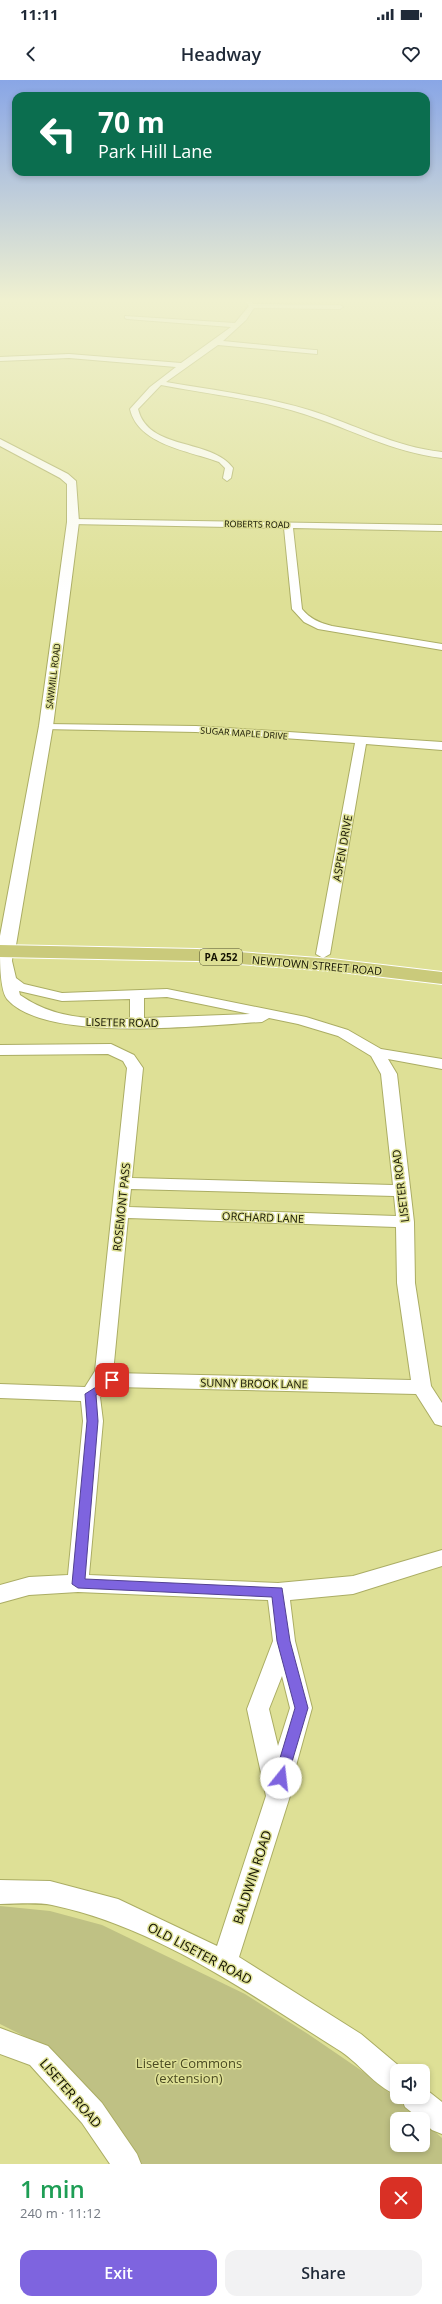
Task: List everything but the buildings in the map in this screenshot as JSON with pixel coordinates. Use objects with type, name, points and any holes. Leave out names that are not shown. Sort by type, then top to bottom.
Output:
[{"type":"main road","name":"NEWTOWN STREET ROAD","points":[[4,946],[194,947],[323,954],[442,968]]},
{"type":"main road","name":"NEWTOWN STREET ROAD","points":[[4,946],[197,955],[332,965],[442,978]]},
{"type":"street","points":[[142,398],[136,405],[134,414],[136,420],[146,430],[157,436],[222,460],[229,468],[227,478]]},
{"type":"street","points":[[245,398],[277,404],[332,421],[385,444],[411,451],[442,455]]},
{"type":"street","name":"SAWMILL ROAD","points":[[0,442],[69,480],[72,486],[73,522],[46,727],[4,946]]},
{"type":"street","name":"ROBERTS ROAD","points":[[73,522],[288,524],[442,528]]},
{"type":"street","points":[[288,524],[297,609],[301,615],[318,625],[332,629],[442,647]]},
{"type":"street","name":"SUGAR MAPLE DRIVE","points":[[46,727],[196,729],[361,742],[442,746]]},
{"type":"street","name":"ASPEN DRIVE","points":[[323,954],[361,742]]},
{"type":"street","name":"LISETER ROAD","points":[[4,946],[8,979],[13,997],[28,1008],[45,1015],[72,1021],[138,1022],[280,1017]]},
{"type":"street","name":"LISETER ROAD","points":[[8,979],[19,987],[62,997],[167,993],[280,1017],[301,1020],[343,1033],[377,1053],[389,1074],[400,1191],[405,1222],[406,1283],[422,1387],[442,1419]]},
{"type":"street","points":[[137,993],[138,1022]]},
{"type":"street","name":"ROSEMONT PASS","points":[[0,1050],[111,1049],[129,1058],[135,1068],[104,1372],[90,1394]]},
{"type":"street","points":[[377,1053],[442,1064]]},
{"type":"street","points":[[123,1183],[400,1191]]},
{"type":"street","name":"ORCHARD LANE","points":[[120,1212],[405,1222]]},
{"type":"street","name":"SUNNY BROOK LANE","points":[[90,1394],[112,1380],[422,1387]]},
{"type":"street","points":[[0,1391],[90,1394],[93,1421],[78,1584]]},
{"type":"street","points":[[0,1594],[29,1586],[78,1584],[278,1592],[353,1585],[442,1558]]},
{"type":"street","name":"BALDWIN ROAD","points":[[224,1963],[278,1794],[301,1708],[284,1641],[278,1592]]},
{"type":"street","name":"BALDWIN ROAD","points":[[278,1794],[258,1709],[284,1641]]},
{"type":"street","name":"OLD LISETER ROAD","points":[[0,1892],[50,1893],[118,1911],[224,1963],[352,2043],[390,2076]]},
{"type":"street","name":"LISETER ROAD","points":[[0,2041],[39,2055],[92,2113],[127,2164]]},
{"type":"street","points":[[423,2104],[442,2120]]},
{"type":"green space","name":"Liseter Commons (extension)","points":[[0,1906],[50,1911],[102,1925],[245,1994],[308,2034],[368,2075],[390,2094],[390,2104],[402,2104],[412,2112],[390,2112],[390,2152],[430,2152],[430,2127],[442,2138],[442,2164],[138,2164],[34,2041],[0,2024]]},
{"type":"route","points":[[112,1380],[90,1394],[93,1421],[78,1584],[278,1592],[284,1641],[301,1708],[281,1778]]}]
